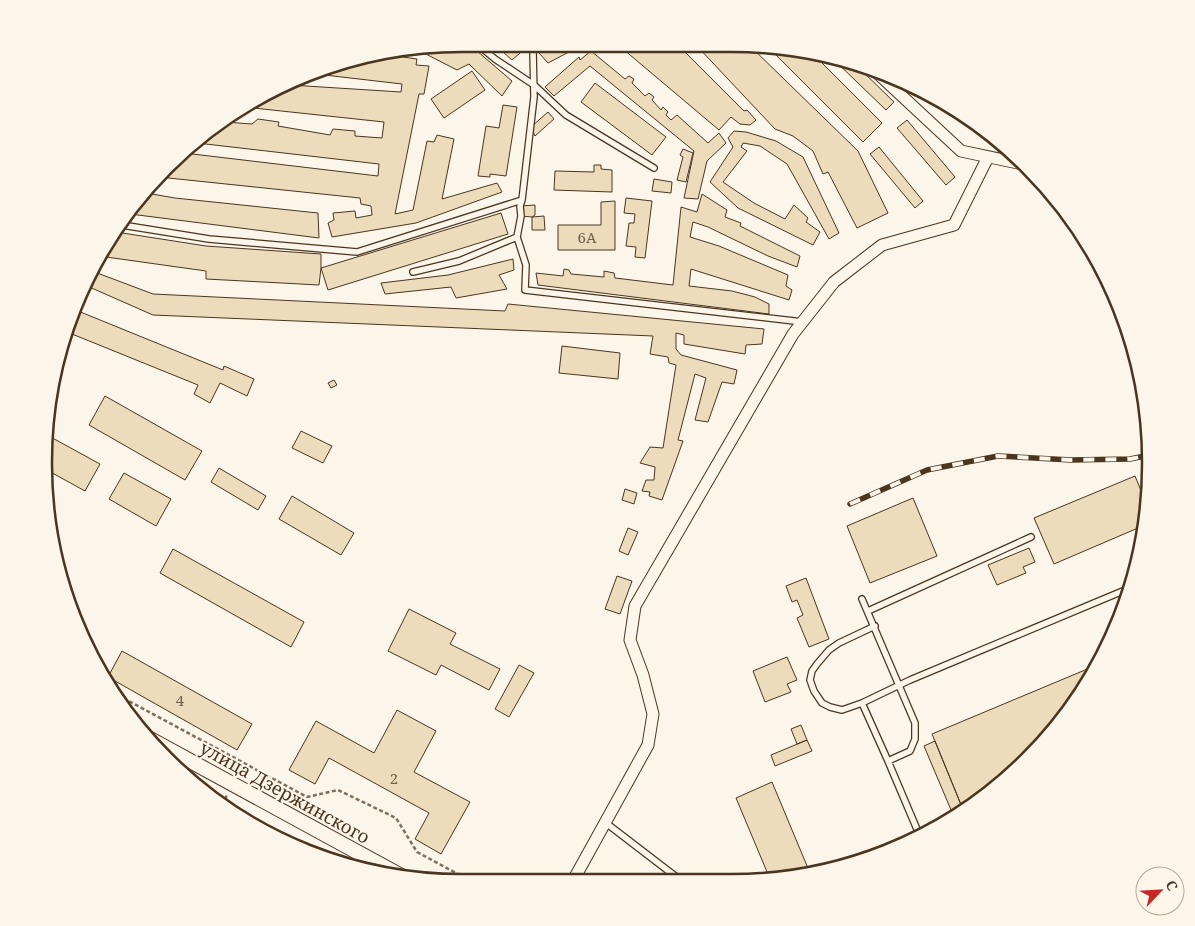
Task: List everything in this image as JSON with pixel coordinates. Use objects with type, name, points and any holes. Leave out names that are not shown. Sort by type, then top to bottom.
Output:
[{"type":"street","points":[[889,84],[961,151],[1010,162]]},
{"type":"street","points":[[577,874],[648,745],[653,714],[643,675],[630,640],[634,606],[793,334],[834,282],[882,246],[954,225],[988,157]]},
{"type":"street","name":"улица Дзержинского","points":[[170,750],[383,866]]},
{"type":"lane","points":[[487,52],[534,85],[566,115],[654,168]]},
{"type":"lane","points":[[533,52],[534,97],[517,237],[526,266],[525,290],[803,322]]},
{"type":"lane","points":[[128,226],[210,239],[357,252],[522,200]]},
{"type":"lane","points":[[413,272],[459,261],[517,237]]},
{"type":"lane","points":[[868,611],[1030,537]]},
{"type":"lane","points":[[874,626],[829,650],[812,671],[810,680],[814,691],[822,703],[842,710],[862,703],[899,685],[1122,591]]},
{"type":"lane","points":[[862,599],[915,723],[915,739],[910,751],[888,761]]},
{"type":"lane","points":[[862,703],[917,829]]},
{"type":"lane","points":[[606,823],[672,874]]},
{"type":"path","points":[[129,701],[307,797],[338,790],[396,818],[417,852],[457,874]]},
{"type":"path","points":[[226,798],[229,791]]},
{"type":"building","points":[[478,52],[512,81],[502,96],[469,64],[457,70],[426,54]]},
{"type":"building","points":[[503,52],[520,53],[512,60]]},
{"type":"building","points":[[538,52],[569,52],[548,63]]},
{"type":"building","points":[[592,52],[625,79],[629,76],[634,79],[632,83],[645,96],[649,93],[654,97],[652,100],[661,110],[663,107],[668,112],[666,115],[671,120],[677,115],[708,143],[719,133],[726,143],[707,161],[698,199],[684,198],[694,151],[590,66],[554,96],[545,87],[579,57],[580,60]]},
{"type":"building","points":[[626,52],[685,52],[744,111],[747,110],[756,120],[750,125],[740,124],[731,117],[719,130]]},
{"type":"building","points":[[703,52],[757,53],[858,151],[888,213],[857,228],[828,172],[823,174],[813,151],[793,136],[775,129]]},
{"type":"building","points":[[776,55],[821,62],[882,123],[863,142]]},
{"type":"building","points":[[403,57],[417,59],[416,65],[429,66],[424,94],[419,94],[395,214],[413,210],[427,141],[434,142],[437,135],[454,139],[442,199],[497,183],[502,192],[416,223],[332,237],[328,223],[334,220],[333,213],[355,211],[356,218],[372,215],[371,206],[361,204],[360,198],[168,178],[192,154],[378,176],[379,164],[205,144],[234,123],[252,124],[258,119],[279,122],[278,126],[330,135],[333,129],[355,131],[355,136],[382,138],[384,122],[256,108],[302,86],[401,92],[402,84],[328,75],[357,66]]},
{"type":"building","points":[[841,67],[866,75],[894,102],[886,110]]},
{"type":"building","points":[[472,71],[485,90],[444,118],[431,99]]},
{"type":"building","points":[[595,83],[666,137],[652,155],[581,102]]},
{"type":"building","points":[[503,105],[517,107],[506,176],[490,174],[490,177],[478,176],[486,126],[499,128]]},
{"type":"building","points":[[548,112],[554,119],[535,136],[531,127]]},
{"type":"building","points":[[907,120],[955,177],[946,185],[897,128]]},
{"type":"building","points":[[734,131],[746,132],[776,141],[803,157],[839,233],[829,239],[787,164],[760,146],[743,143],[741,147],[747,151],[723,182],[754,203],[785,219],[794,205],[808,218],[806,222],[820,232],[813,245],[738,208],[710,182],[733,147],[728,138]]},
{"type":"building","points":[[879,147],[923,201],[915,208],[870,154]]},
{"type":"building","points":[[683,149],[693,153],[686,182],[677,180],[683,157],[680,155]]},
{"type":"building","points":[[594,165],[601,165],[601,169],[612,170],[612,192],[554,190],[555,171],[594,172]]},
{"type":"building","points":[[654,179],[672,182],[671,193],[652,191]]},
{"type":"building","points":[[152,194],[318,213],[319,238],[136,215]]},
{"type":"building","points":[[702,194],[727,210],[725,217],[741,223],[740,226],[800,256],[797,267],[693,222],[690,237],[719,246],[788,275],[786,286],[792,290],[789,300],[691,269],[689,286],[732,291],[755,297],[769,304],[769,314],[538,285],[536,273],[563,276],[564,269],[569,270],[571,274],[604,277],[604,271],[614,273],[615,278],[673,285],[681,207],[697,212]]},
{"type":"building","points":[[626,198],[652,201],[645,258],[635,257],[636,247],[626,246],[629,223],[634,223],[635,214],[624,213]]},
{"type":"building","points":[[615,201],[615,250],[558,250],[558,225],[601,225],[601,202]]},
{"type":"building","points":[[535,205],[535,215],[532,217],[521,216],[520,206]]},
{"type":"building","points":[[501,213],[508,234],[328,290],[321,268]]},
{"type":"building","points":[[544,216],[545,230],[532,230],[532,217]]},
{"type":"building","points":[[123,233],[206,246],[321,254],[319,285],[206,279],[206,271],[108,257]]},
{"type":"building","points":[[513,259],[514,270],[499,275],[507,289],[456,298],[451,287],[385,294],[381,283],[448,275]]},
{"type":"building","points":[[99,274],[153,294],[505,311],[508,304],[764,329],[762,344],[746,345],[745,354],[684,344],[684,335],[676,333],[676,349],[681,355],[737,370],[734,384],[722,382],[708,422],[695,420],[706,378],[695,374],[678,440],[683,441],[662,500],[649,496],[650,492],[642,491],[646,480],[654,480],[655,467],[640,463],[650,447],[663,448],[676,365],[669,363],[668,357],[650,354],[653,336],[153,315],[92,288]]},
{"type":"building","points":[[81,312],[223,370],[224,366],[254,379],[247,396],[220,383],[210,403],[194,394],[198,385],[73,334]]},
{"type":"building","points":[[562,346],[620,353],[618,379],[559,373]]},
{"type":"building","points":[[334,380],[337,385],[331,388],[328,383]]},
{"type":"building","points":[[105,396],[202,451],[185,480],[89,425]]},
{"type":"building","points":[[301,431],[332,446],[323,463],[292,448]]},
{"type":"building","points":[[53,438],[100,464],[85,491],[52,473]]},
{"type":"building","points":[[219,468],[266,496],[258,510],[211,482]]},
{"type":"building","points":[[124,473],[171,499],[156,526],[109,499]]},
{"type":"building","points":[[1135,476],[1142,492],[1137,528],[1054,564],[1034,518]]},
{"type":"building","points":[[625,489],[637,493],[634,504],[622,500]]},
{"type":"building","points":[[292,496],[354,533],[341,555],[279,519]]},
{"type":"building","points":[[913,498],[937,556],[870,583],[847,526]]},
{"type":"building","points":[[628,528],[638,532],[628,555],[619,551]]},
{"type":"building","points":[[1029,548],[1035,562],[1023,567],[1026,573],[997,585],[988,565]]},
{"type":"building","points":[[173,549],[304,622],[291,647],[160,573]]},
{"type":"building","points":[[617,576],[632,581],[620,614],[605,609]]},
{"type":"building","points":[[806,578],[829,639],[809,647],[797,618],[803,615],[797,600],[792,602],[786,586]]},
{"type":"building","points":[[409,609],[456,633],[450,644],[500,669],[489,690],[441,665],[436,675],[388,651]]},
{"type":"building","points":[[122,651],[252,724],[237,750],[116,681],[110,673]]},
{"type":"building","points":[[787,657],[797,680],[787,684],[791,692],[765,702],[753,671]]},
{"type":"building","points":[[519,665],[534,673],[509,717],[495,709]]},
{"type":"building","points":[[1087,669],[1058,713],[1041,734],[1003,772],[961,804],[932,734]]},
{"type":"building","points":[[397,710],[436,731],[414,772],[470,802],[441,854],[415,839],[429,813],[329,758],[315,784],[289,770],[316,721],[374,753]]},
{"type":"building","points":[[801,725],[807,740],[797,744],[791,729]]},
{"type":"building","points":[[807,740],[812,751],[775,766],[771,755]]},
{"type":"building","points":[[935,741],[961,804],[951,810],[924,746]]},
{"type":"building","points":[[772,782],[807,867],[767,872],[736,798]]},
{"type":"railway","points":[[850,504],[927,470],[998,456],[1071,460],[1130,459],[1142,457]]}]
